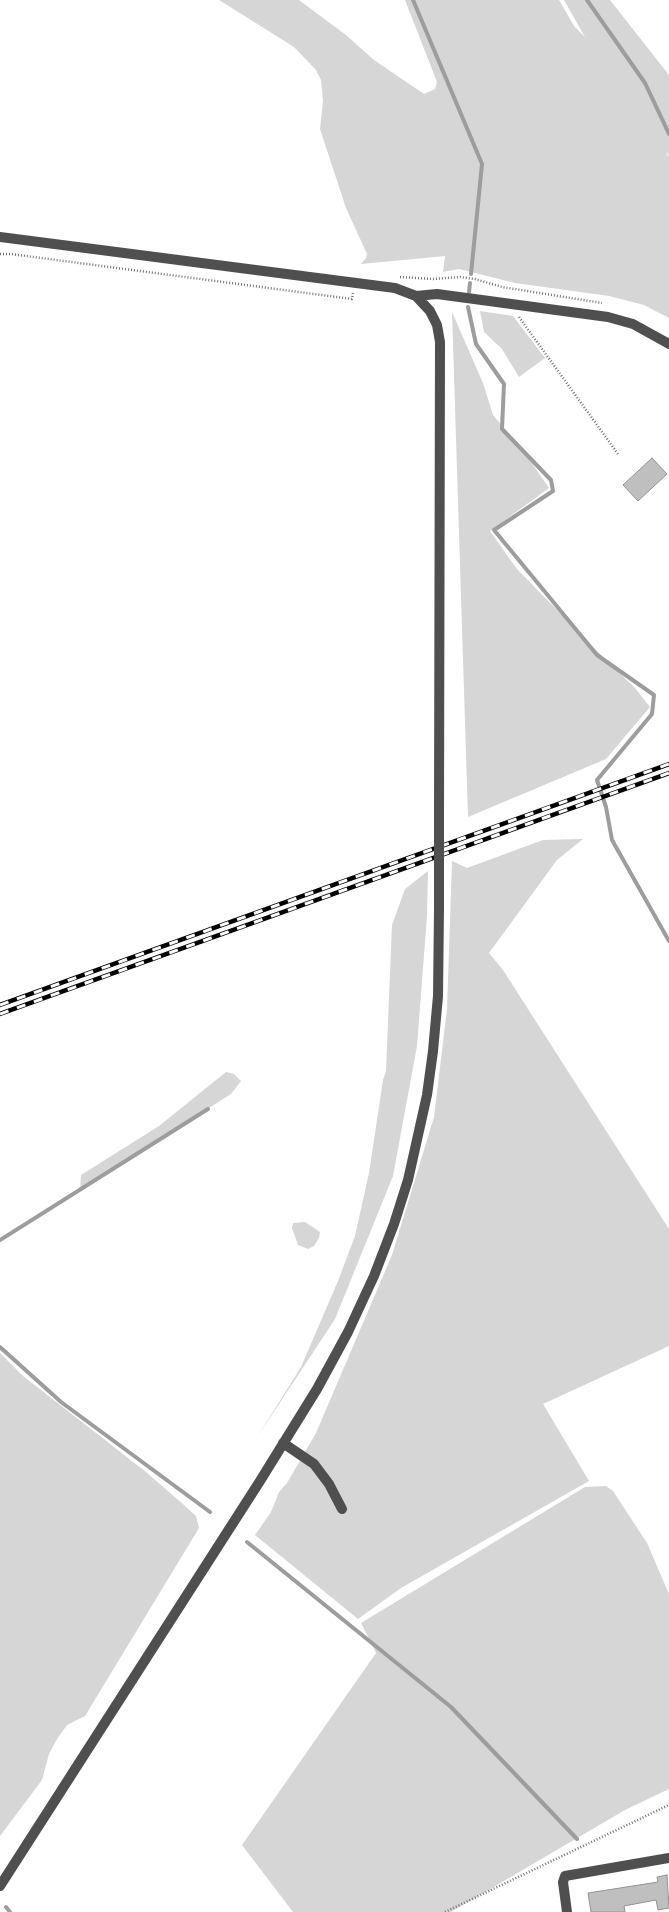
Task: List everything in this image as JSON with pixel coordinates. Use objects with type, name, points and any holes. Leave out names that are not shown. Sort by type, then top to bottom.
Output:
[{"type":"street","points":[[0,237],[395,288],[416,296],[427,307],[434,318],[440,342],[438,996],[433,1051],[423,1115],[408,1180],[394,1224],[374,1276],[348,1332],[317,1389],[284,1444],[0,1886]]},
{"type":"street","points":[[416,296],[437,294],[620,320],[645,330],[669,344]]},
{"type":"street","points":[[284,1444],[314,1464],[329,1484],[342,1509]]},
{"type":"street","points":[[567,1912],[562,1882],[565,1876],[669,1858]]},
{"type":"path","points":[[0,254],[11,254],[352,299],[355,283]]},
{"type":"path","points":[[518,305],[519,318],[618,454]]},
{"type":"path","points":[[445,1912],[669,1805]]},
{"type":"shaded area","points":[[219,0],[299,0],[346,35],[374,60],[424,94],[435,89],[437,82],[405,0],[559,0],[574,26],[585,37],[564,0],[610,0],[669,75],[669,155],[665,151],[669,157],[669,318],[644,305],[609,296],[515,283],[459,269],[443,272],[445,256],[361,264],[366,258],[367,254],[346,208],[320,129],[323,101],[321,80],[316,70],[294,47]]},
{"type":"shaded area","points":[[480,311],[513,316],[545,358],[519,377],[502,349],[484,332]]},
{"type":"shaded area","points":[[452,312],[483,383],[493,415],[522,449],[549,488],[490,531],[517,569],[635,688],[650,707],[606,759],[468,817]]},
{"type":"shaded area","points":[[583,839],[557,860],[489,953],[503,970],[669,1229],[669,1346],[543,1404],[589,1481],[401,1588],[358,1619],[255,1535],[271,1512],[279,1492],[287,1483],[316,1433],[392,1255],[434,1117],[447,1009],[452,861],[467,868],[543,840]]},
{"type":"shaded area","points":[[428,871],[427,916],[417,1046],[393,1176],[335,1319],[256,1439],[301,1367],[338,1281],[355,1236],[369,1173],[383,1080],[386,1071],[392,925],[405,889]]},
{"type":"shaded area","points":[[226,1072],[234,1074],[241,1081],[231,1094],[80,1190],[81,1175],[159,1126]]},
{"type":"shaded area","points":[[305,1222],[320,1232],[319,1238],[314,1246],[308,1249],[298,1245],[292,1228],[293,1223]]},
{"type":"shaded area","points":[[0,1353],[23,1376],[146,1472],[184,1505],[196,1516],[199,1528],[85,1716],[67,1725],[57,1739],[49,1754],[42,1780],[0,1836]]},
{"type":"shaded area","points":[[606,1486],[613,1491],[647,1543],[669,1594],[669,1789],[625,1810],[451,1912],[293,1912],[242,1845],[376,1653],[361,1623],[585,1487]]},
{"type":"building","points":[[652,458],[667,474],[638,501],[623,485]]},
{"type":"building","points":[[667,1875],[669,1908],[658,1910],[656,1900],[624,1906],[625,1912],[591,1912],[588,1893],[658,1882],[657,1877]]},
{"type":"waterway","points":[[413,0],[482,164],[471,274]]},
{"type":"waterway","points":[[587,0],[645,83],[669,134]]},
{"type":"waterway","points":[[469,292],[470,283]]},
{"type":"waterway","points":[[468,307],[476,344],[504,384],[502,429],[551,480],[553,491],[494,530],[597,655],[654,695],[652,714],[597,780],[606,807],[612,840],[669,941]]},
{"type":"waterway","points":[[0,1240],[208,1109]]},
{"type":"waterway","points":[[0,1347],[61,1402],[210,1512]]},
{"type":"waterway","points":[[247,1542],[451,1707],[577,1839]]},
{"type":"waterway","points":[[6,1907],[10,1912]]},
{"type":"railway","points":[[0,1005],[669,764]]},
{"type":"railway","points":[[0,1014],[669,773]]}]
